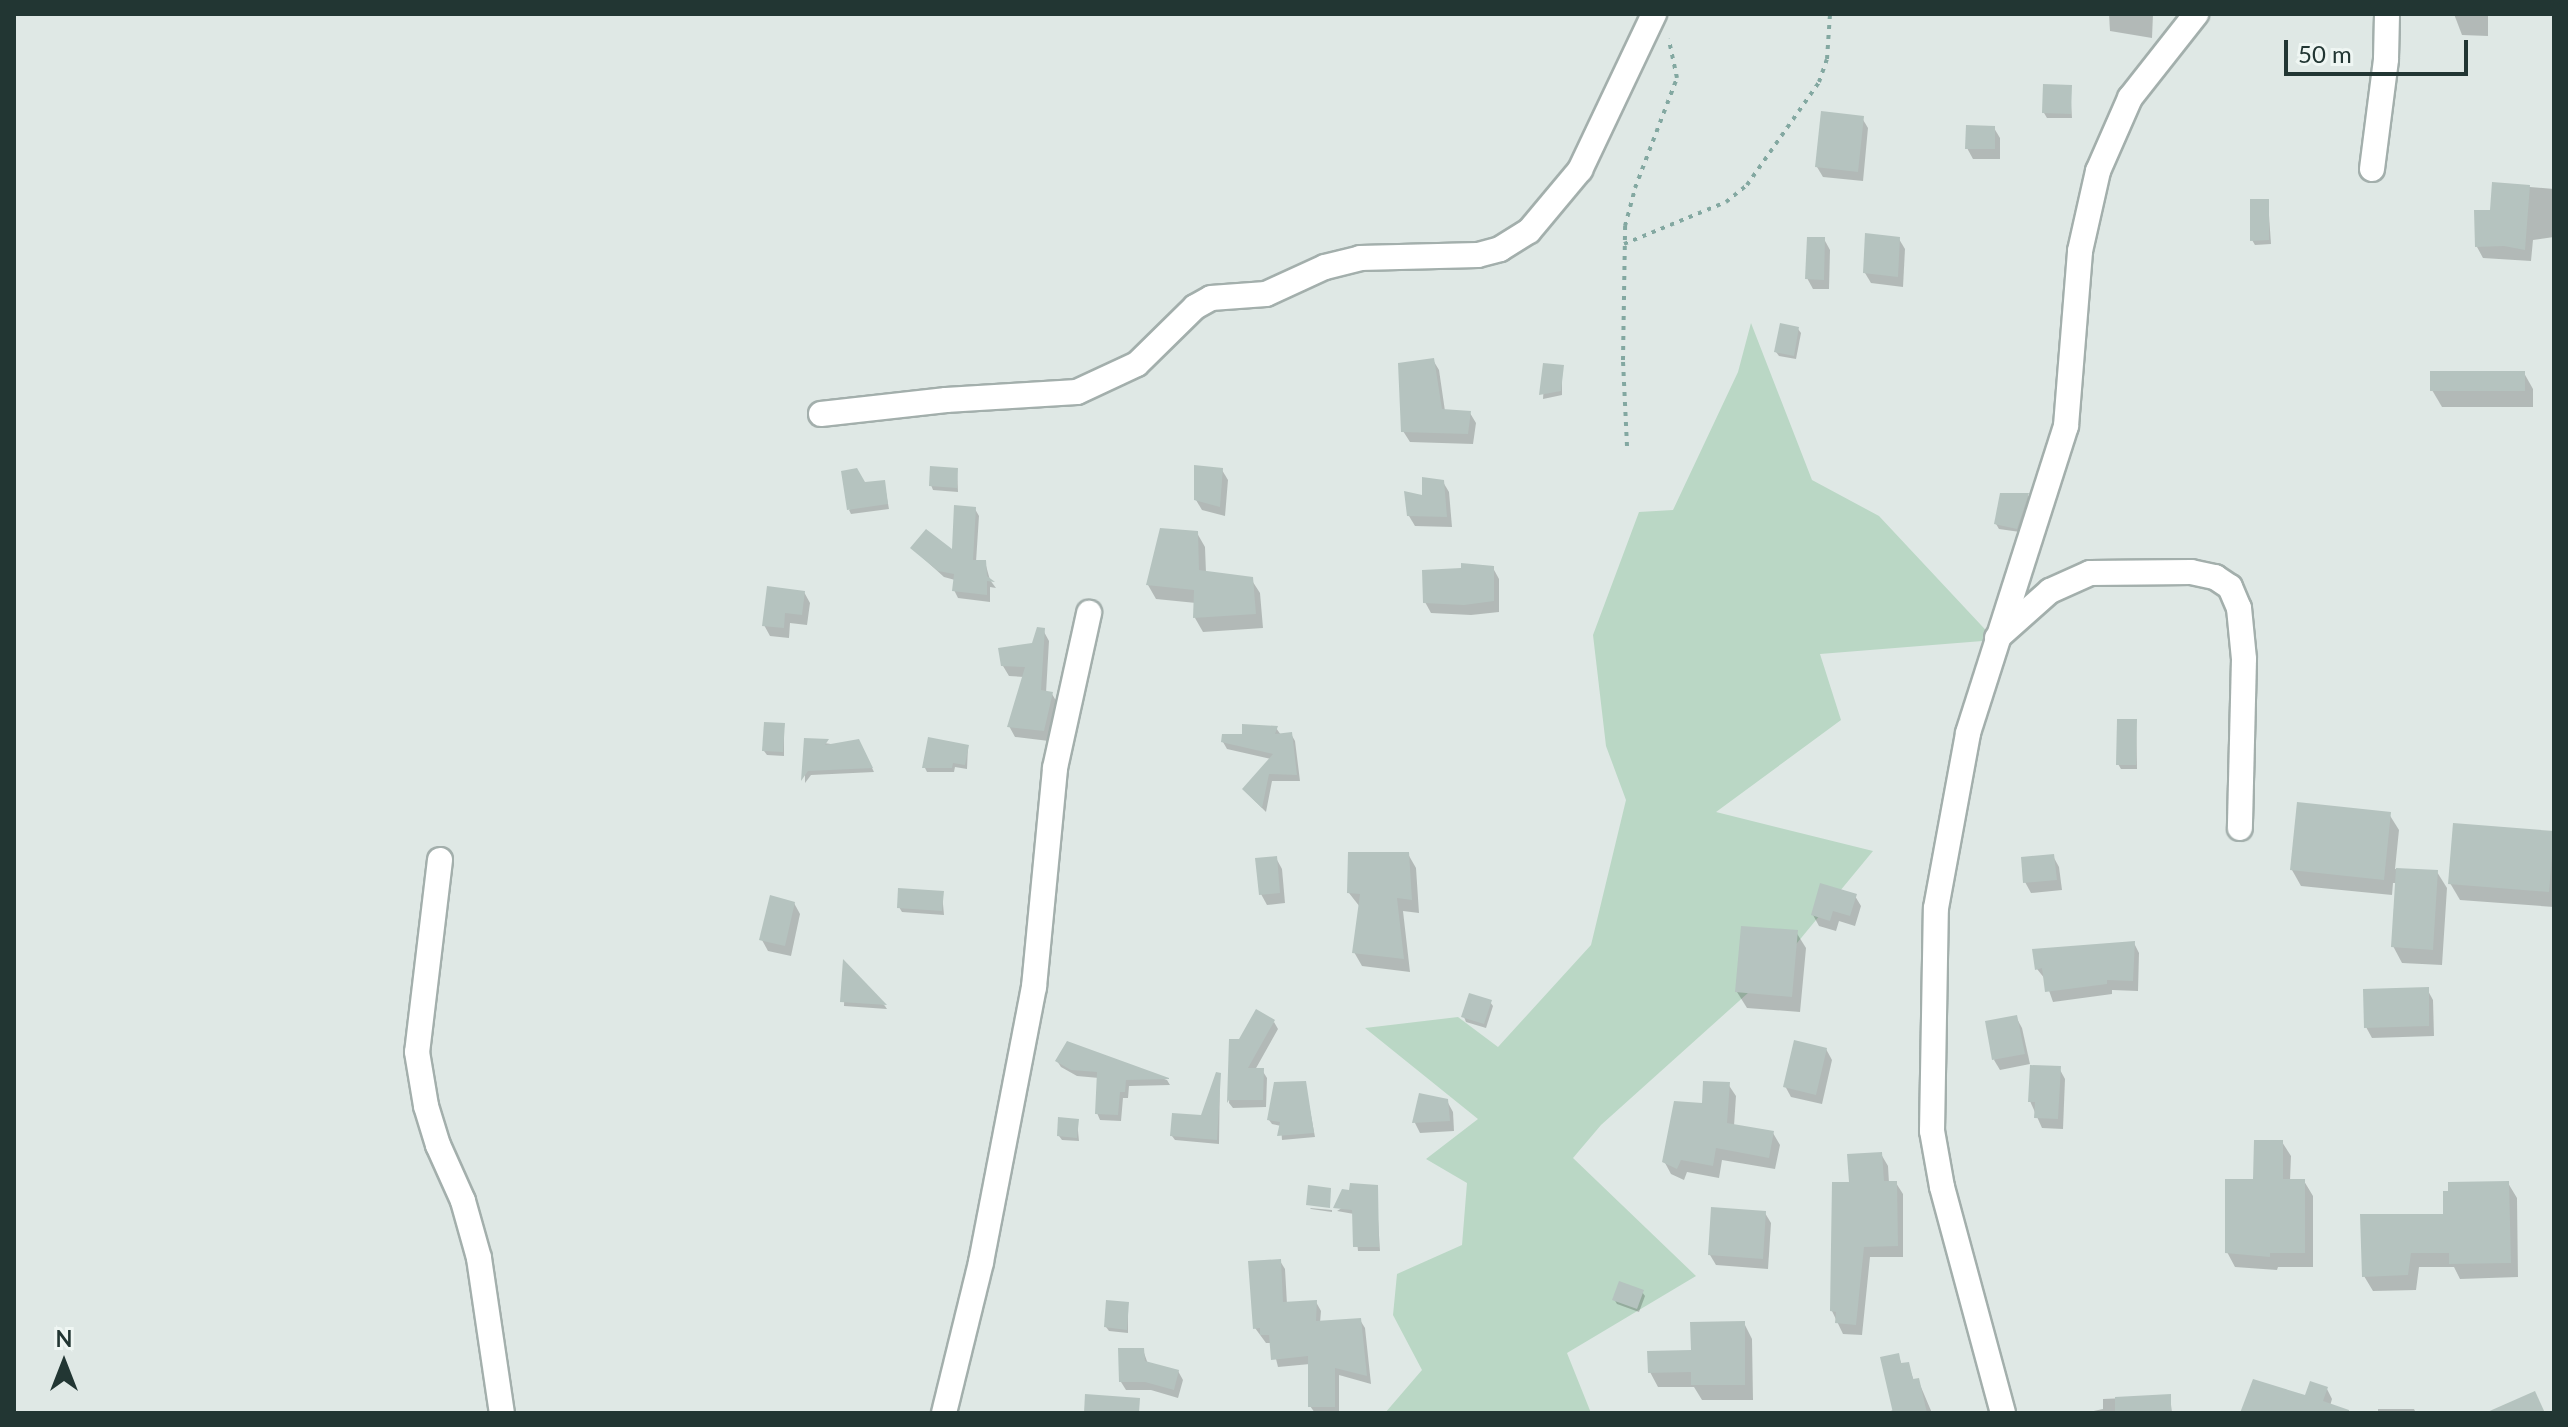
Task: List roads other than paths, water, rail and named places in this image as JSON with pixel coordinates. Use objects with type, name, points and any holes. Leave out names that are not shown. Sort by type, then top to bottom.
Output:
[{"type":"street","points":[[2003,1413],[1942,1187],[1932,1131],[1930,1059],[1936,908],[1968,733],[1995,640],[2066,426],[2080,251],[2098,171],[2130,98],[2196,14]]},
{"type":"street","points":[[2372,169],[2386,59],[2387,14]]},
{"type":"street","points":[[821,414],[946,400],[1077,392],[1137,364],[1195,307],[1211,298],[1266,294],[1325,267],[1360,258],[1478,255],[1500,249],[1529,231],[1580,170],[1659,20]]},
{"type":"street","points":[[1995,640],[2050,591],[2090,573],[2191,572],[2215,577],[2230,587],[2239,608],[2244,659],[2240,828]]},
{"type":"street","points":[[944,1413],[981,1262],[1034,987],[1055,768],[1089,613]]},
{"type":"street","points":[[440,860],[417,1052],[426,1106],[438,1145],[463,1201],[479,1258],[502,1413]]}]
